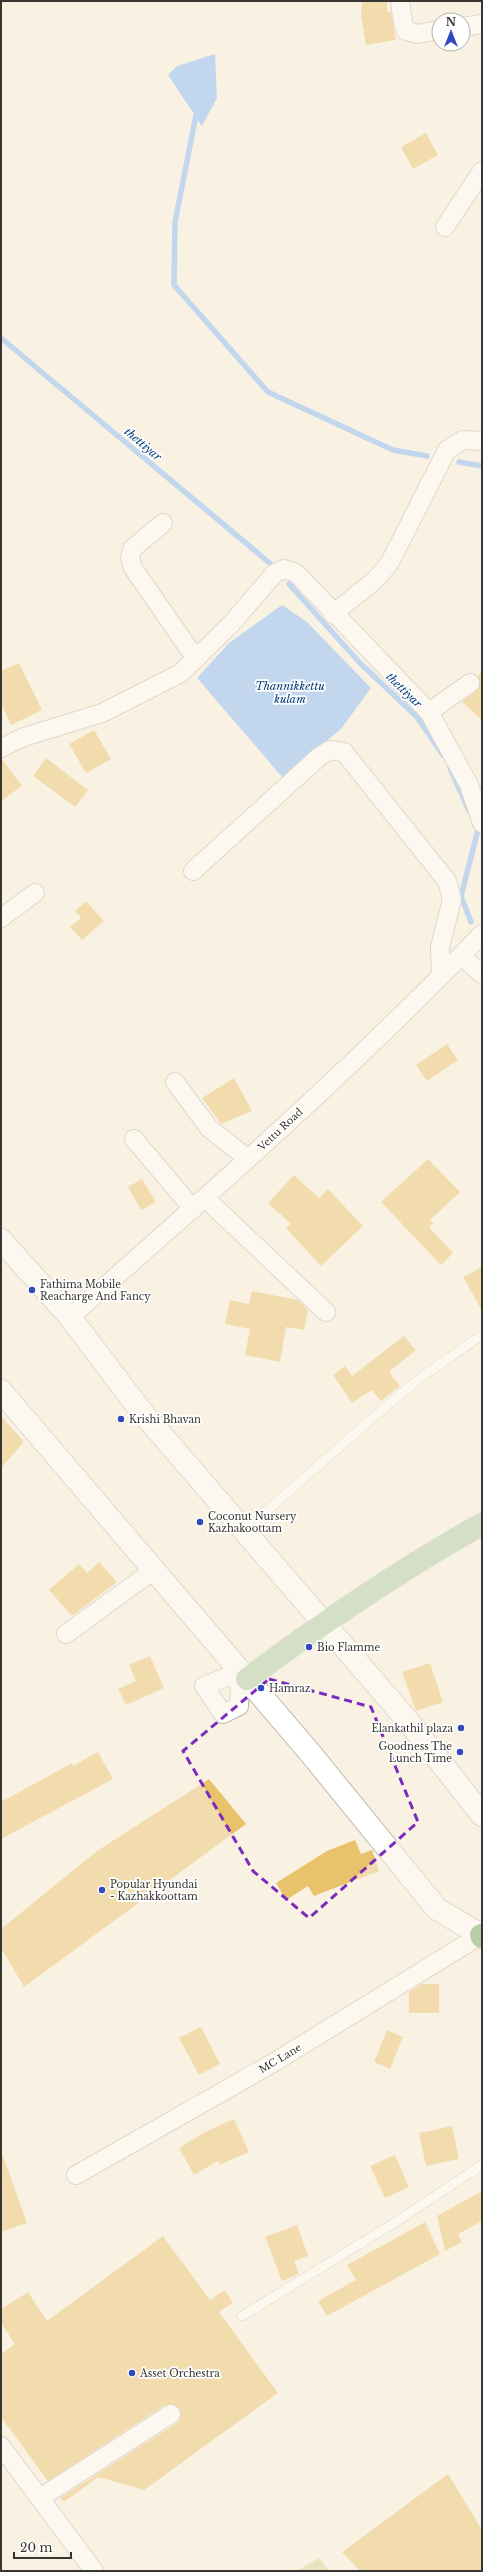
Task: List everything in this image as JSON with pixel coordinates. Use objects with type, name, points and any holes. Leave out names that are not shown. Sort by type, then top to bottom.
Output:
[{"type":"main road","points":[[243,1681],[322,1623],[482,1524]]},
{"type":"street","points":[[400,1],[402,23],[406,31],[418,34],[431,32]]},
{"type":"street","points":[[471,26],[482,24]]},
{"type":"street","points":[[445,227],[482,171]]},
{"type":"street","points":[[334,614],[375,580],[389,564],[447,450],[463,440],[482,441]]},
{"type":"street","points":[[163,523],[132,549],[130,558],[133,568],[196,658]]},
{"type":"street","points":[[1,748],[24,737],[102,713],[181,673],[230,624],[275,573],[284,569],[296,573],[429,712],[469,785],[482,823]]},
{"type":"street","points":[[429,712],[470,683]]},
{"type":"street","points":[[193,871],[320,756],[330,750],[344,752],[447,881],[452,899],[440,947],[441,976]]},
{"type":"street","points":[[1,918],[35,893]]},
{"type":"street","name":"Vettu Road","points":[[70,1317],[248,1159],[386,1032],[482,934]]},
{"type":"street","points":[[461,956],[482,974]]},
{"type":"street","points":[[175,1082],[209,1128],[248,1159]]},
{"type":"street","points":[[134,1139],[199,1203],[326,1312]]},
{"type":"street","points":[[1,1240],[70,1317],[141,1411],[245,1530],[322,1623],[408,1721],[482,1815]]},
{"type":"street","points":[[1,1391],[154,1570],[243,1681],[437,1909],[481,1936]]},
{"type":"street","points":[[66,1634],[154,1570]]},
{"type":"street","name":"MC Lane","points":[[76,2175],[273,2063],[481,1936]]},
{"type":"street","points":[[40,2498],[171,2414]]},
{"type":"street","points":[[1,2446],[94,2571]]},
{"type":"lane","points":[[245,1530],[401,1393],[482,1335]]},
{"type":"lane","points":[[242,2316],[399,2220],[482,2165]]},
{"type":"highlighted area","points":[[269,1679],[371,1707],[418,1822],[309,1918],[253,1871],[183,1751]]},
{"type":"green space","points":[[319,2558],[329,2571],[296,2571]]},
{"type":"water","points":[[215,54],[217,98],[202,126],[168,75],[177,66]]},
{"type":"water","name":"Thannikkettu kulam","points":[[282,605],[307,622],[371,688],[341,729],[283,778],[197,678],[229,643]]},
{"type":"building","points":[[362,1],[387,1],[387,12],[391,11],[396,40],[366,45],[361,16]]},
{"type":"building","points":[[426,133],[438,155],[413,169],[401,147]]},
{"type":"building","points":[[19,663],[42,710],[11,725],[1,703],[1,671]]},
{"type":"building","points":[[482,672],[482,720],[462,702],[479,688],[478,676]]},
{"type":"building","points":[[94,730],[111,759],[86,773],[69,744]]},
{"type":"building","points":[[1,758],[22,786],[1,801]]},
{"type":"building","points":[[46,758],[88,790],[75,807],[33,776]]},
{"type":"building","points":[[86,901],[104,921],[82,940],[70,927],[81,918],[75,911]]},
{"type":"building","points":[[447,1044],[458,1060],[427,1081],[416,1065]]},
{"type":"building","points":[[234,1078],[252,1111],[221,1124],[202,1098]]},
{"type":"building","points":[[428,1159],[460,1192],[430,1220],[433,1223],[429,1227],[453,1253],[441,1265],[381,1202]]},
{"type":"building","points":[[294,1175],[319,1198],[328,1189],[363,1226],[321,1266],[286,1228],[291,1224],[268,1203]]},
{"type":"building","points":[[142,1179],[156,1202],[141,1210],[128,1187]]},
{"type":"building","points":[[482,1267],[482,1311],[463,1277]]},
{"type":"building","points":[[252,1291],[298,1300],[308,1310],[304,1330],[286,1327],[280,1362],[245,1355],[250,1329],[225,1324],[230,1300],[249,1304]]},
{"type":"building","points":[[404,1336],[416,1350],[389,1372],[400,1386],[381,1401],[372,1390],[352,1403],[333,1375],[345,1366],[352,1376]]},
{"type":"building","points":[[1,1416],[24,1442],[1,1468]]},
{"type":"building","points":[[99,1562],[117,1582],[72,1616],[49,1590],[79,1564],[87,1573]]},
{"type":"building","points":[[150,1656],[164,1688],[126,1705],[118,1689],[136,1681],[129,1665]]},
{"type":"building","points":[[430,1663],[443,1702],[416,1711],[402,1672]]},
{"type":"building","points":[[98,1752],[113,1779],[1,1839],[1,1802],[72,1763],[73,1766]]},
{"type":"building","name":"Popular Hyundai - Kazhakkoottam","points":[[209,1779],[246,1824],[24,1987],[1,1948],[1,1929],[97,1851]]},
{"type":"building","points":[[355,1840],[361,1854],[372,1850],[379,1871],[314,1896],[308,1886],[286,1900],[276,1883],[327,1851]]},
{"type":"building","points":[[421,1984],[439,1984],[439,2013],[409,2013],[409,1992]]},
{"type":"building","points":[[201,2027],[220,2064],[199,2075],[179,2038]]},
{"type":"building","points":[[387,2030],[403,2037],[390,2069],[374,2062]]},
{"type":"building","points":[[234,2119],[249,2152],[220,2165],[218,2161],[194,2175],[179,2148],[205,2132]]},
{"type":"building","points":[[452,2126],[459,2159],[426,2166],[419,2133]]},
{"type":"building","points":[[395,2155],[409,2187],[385,2198],[370,2166]]},
{"type":"building","points":[[1,2156],[3,2156],[27,2223],[1,2232]]},
{"type":"building","points":[[482,2191],[482,2221],[458,2234],[462,2242],[445,2251],[437,2216]]},
{"type":"building","points":[[425,2222],[440,2254],[327,2316],[318,2301],[356,2280],[347,2265]]},
{"type":"building","points":[[297,2225],[308,2256],[294,2261],[299,2274],[282,2281],[265,2237]]},
{"type":"building","name":"Asset Orchestra","points":[[163,2236],[210,2300],[225,2290],[233,2303],[219,2312],[278,2393],[144,2490],[98,2477],[64,2502],[60,2498],[177,2423],[180,2418],[180,2409],[175,2405],[165,2405],[48,2481],[1,2417],[1,2354],[15,2344],[1,2323],[1,2309],[28,2292],[47,2321]]},
{"type":"building","points":[[448,2474],[482,2530],[482,2571],[360,2571],[342,2552]]},
{"type":"waterway","points":[[197,110],[175,222],[174,285],[268,392],[393,450],[427,456]]},
{"type":"waterway","name":"thettiyar","points":[[1,338],[272,565]]},
{"type":"waterway","points":[[459,462],[482,466]]},
{"type":"waterway","name":"thettiyar","points":[[289,584],[360,663],[417,717],[443,755]]},
{"type":"waterway","name":"thettiyar","points":[[450,768],[469,811]]},
{"type":"waterway","points":[[471,922],[461,896],[478,830],[475,825]]},
{"type":"place","name":"Fathima Mobile Reacharge And Fancy","points":[[32,1290]]},
{"type":"place","name":"Krishi Bhavan","points":[[121,1419]]},
{"type":"place","name":"Coconut Nursery Kazhakoottam","points":[[200,1522]]},
{"type":"place","name":"Bio Flamme","points":[[309,1647]]},
{"type":"place","name":"Hamraz","points":[[261,1688]]},
{"type":"place","name":"Elankathil plaza","points":[[461,1728]]},
{"type":"place","name":"Goodness The Lunch Time","points":[[460,1752]]},
{"type":"place","name":"Popular Hyundai - Kazhakkoottam","points":[[102,1890]]},
{"type":"place","name":"Asset Orchestra","points":[[132,2373]]}]
